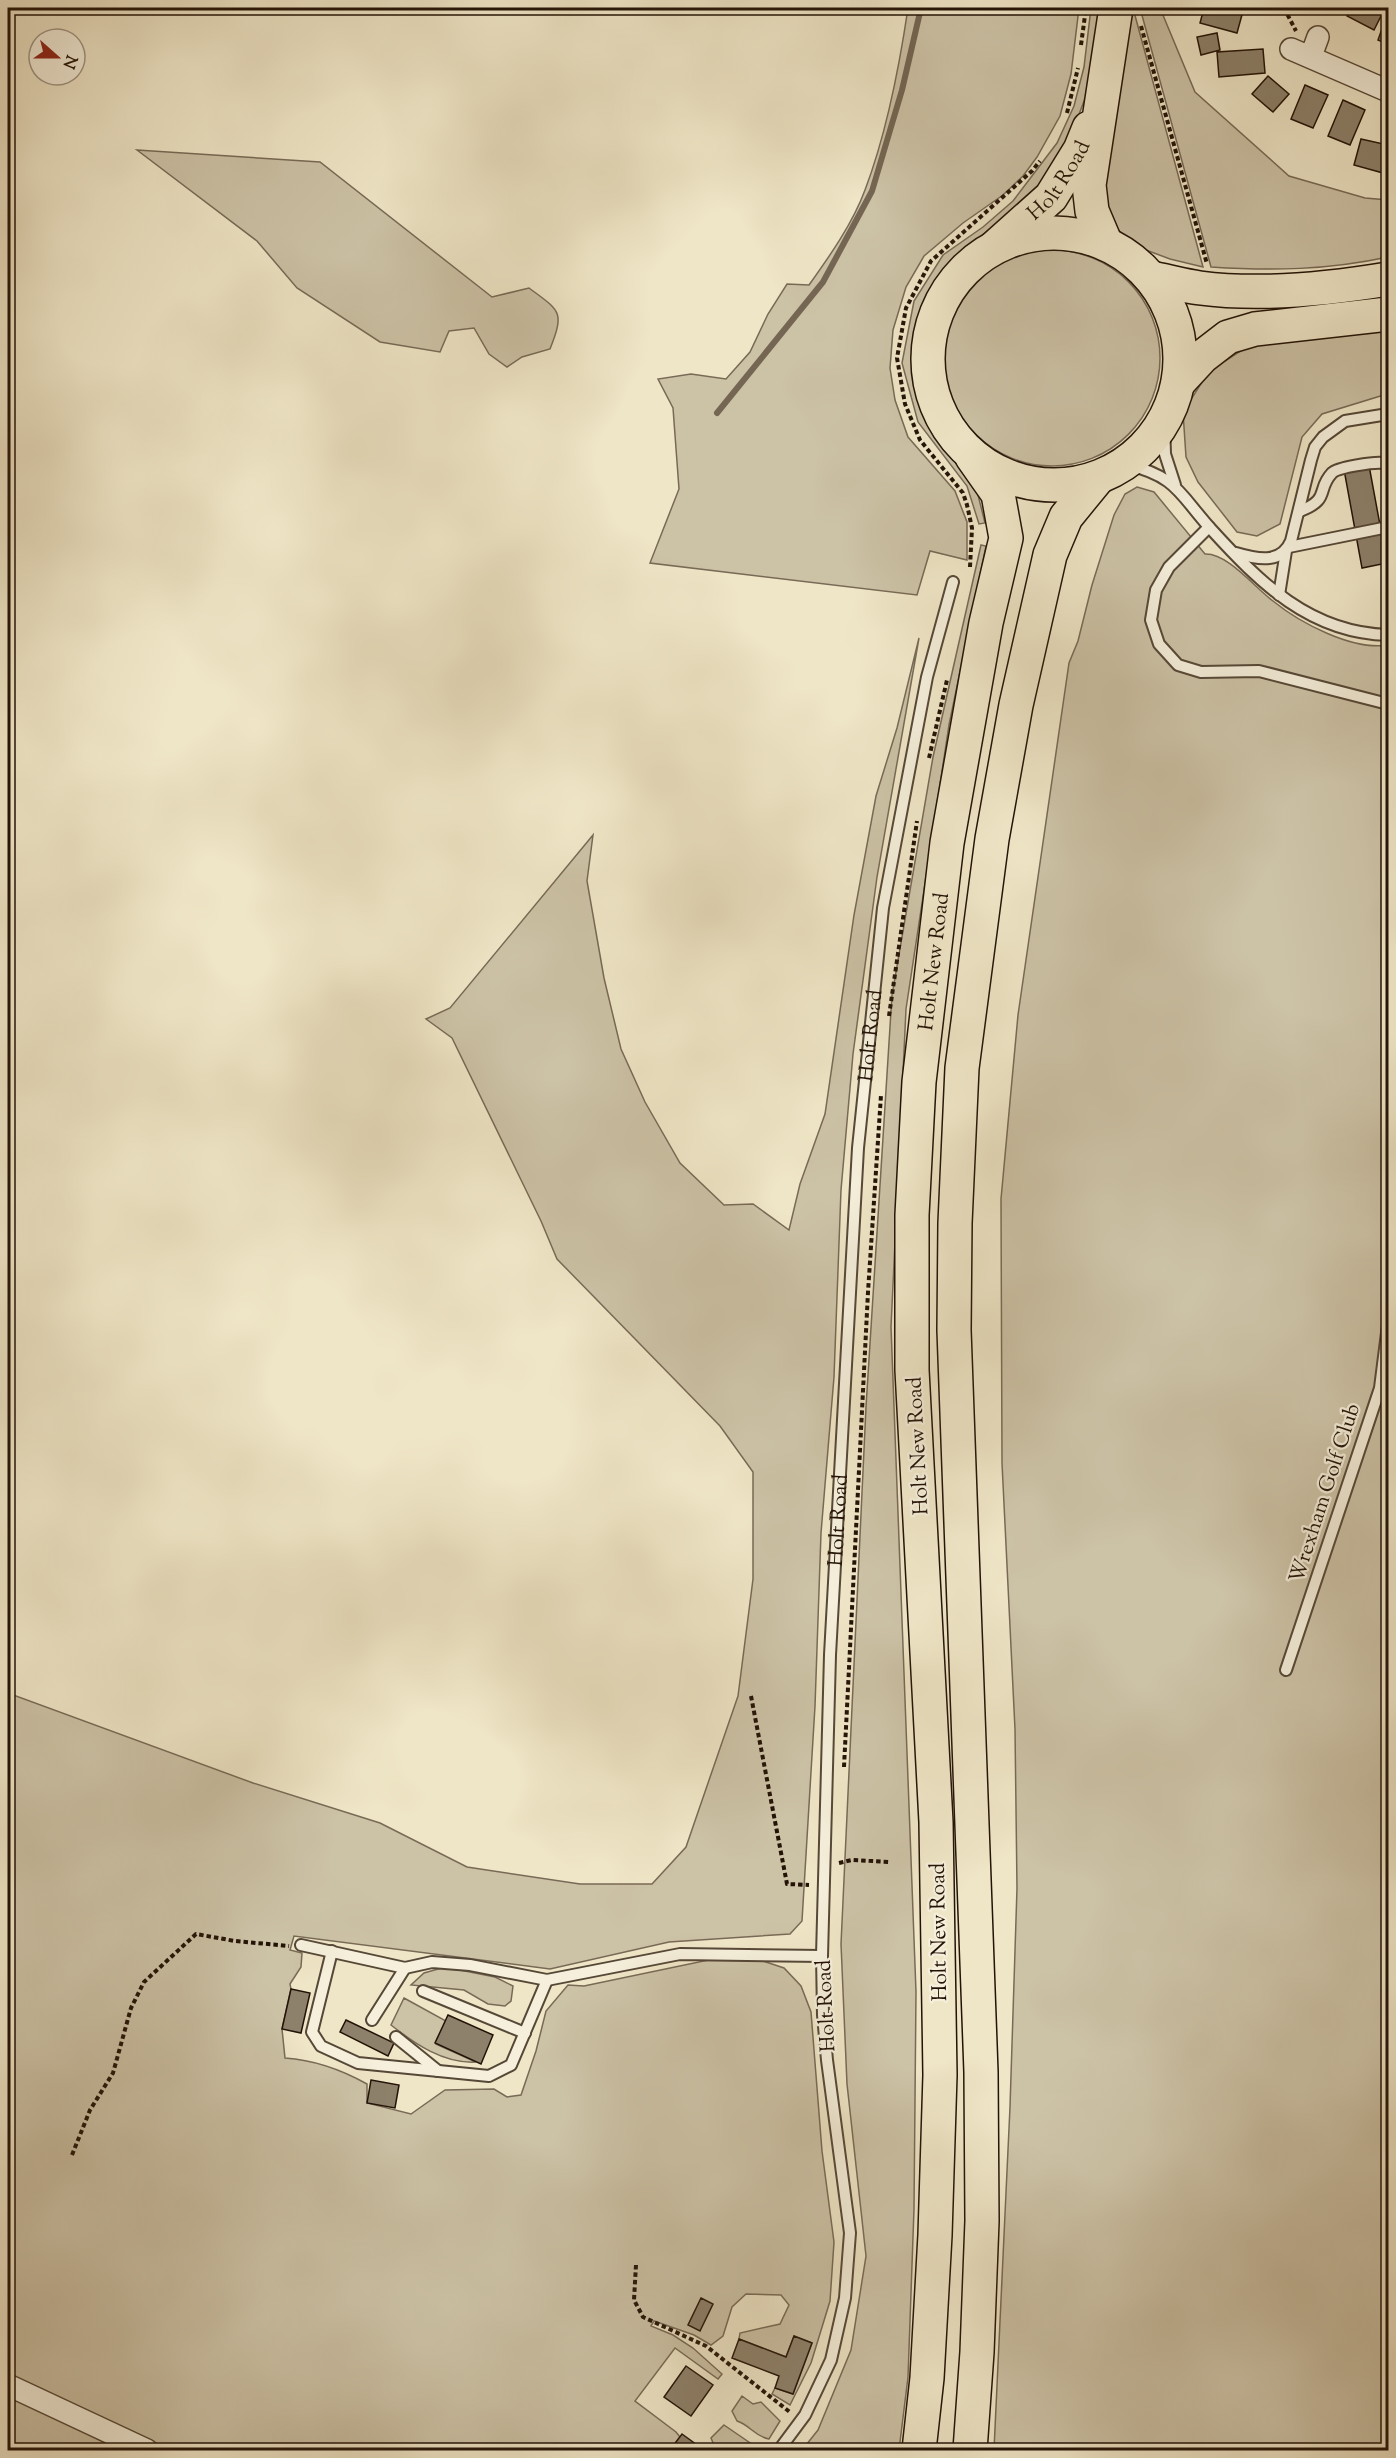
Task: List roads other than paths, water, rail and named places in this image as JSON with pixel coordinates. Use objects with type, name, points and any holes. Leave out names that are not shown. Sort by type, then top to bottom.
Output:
[{"type":"main road","name":"Holt Road","points":[[995,247],[1051,197],[1080,150],[1101,99],[1128,13]]},
{"type":"main road","name":"Holt Road","points":[[1101,99],[1089,185],[1092,211],[1106,244]]},
{"type":"main road","points":[[1050,232],[1079,235],[1106,244],[1130,258],[1151,278],[1166,301],[1176,327],[1180,356],[1178,383],[1164,421],[1148,445],[1126,464],[1097,479],[1065,486],[1032,485],[1000,475],[972,457],[949,431],[933,399],[927,364],[931,329],[944,296],[966,268],[995,247],[1022,237],[1050,232]]},
{"type":"main road","points":[[1151,278],[1213,288],[1271,290],[1358,284],[1389,279]]},
{"type":"main road","points":[[1178,383],[1202,357],[1228,337],[1255,329],[1389,314]]},
{"type":"main road","name":"Holt New Road","points":[[919,2451],[927,2378],[935,2235],[940,2075],[936,1822],[912,1370],[912,1215],[919,1082],[947,843],[986,623],[1006,538],[998,494],[972,457]]},
{"type":"main road","name":"Holt New Road","points":[[970,2451],[977,2352],[982,2222],[981,2072],[970,1707],[954,1330],[955,1223],[962,1068],[992,839],[1016,705],[1050,555],[1066,517],[1097,479]]},
{"type":"street","points":[[1307,47],[1389,91]]},
{"type":"street","points":[[8,2385],[147,2451]]},
{"type":"lane","points":[[1279,595],[1287,549],[1300,511],[1315,447],[1323,437],[1345,421],[1389,414]]},
{"type":"lane","points":[[1164,421],[1166,454],[1175,485]]},
{"type":"lane","points":[[1300,511],[1314,505],[1323,494],[1332,473],[1339,469],[1383,463]]},
{"type":"lane","points":[[1126,464],[1152,470],[1175,485],[1233,552],[1279,595],[1307,614],[1337,628],[1389,635]]},
{"type":"lane","points":[[1209,527],[1169,567],[1156,590],[1151,620],[1160,644],[1178,665],[1201,672],[1259,670],[1389,704]]},
{"type":"lane","points":[[1233,552],[1263,559],[1276,557],[1287,549],[1389,527]]},
{"type":"lane","name":"Holt Road","points":[[778,2451],[801,2421],[831,2360],[845,2298],[850,2233],[827,2060],[823,2015],[822,1956],[830,1655],[858,1148],[883,908],[927,677],[953,582]]},
{"type":"lane","name":"Wrexham Golf Club","points":[[1286,1670],[1380,1388],[1389,1325]]},
{"type":"lane","points":[[301,1945],[405,1968],[432,1962],[470,1965],[547,1980],[680,1954],[822,1956]]},
{"type":"lane","points":[[332,1951],[312,2032],[321,2046],[358,2063],[489,2076],[511,2065],[547,1980]]},
{"type":"lane","points":[[372,2020],[405,1968]]},
{"type":"lane","points":[[423,1991],[525,2033]]},
{"type":"lane","points":[[396,2037],[438,2071]]},
{"type":"waterway","points":[[717,413],[823,282],[872,191],[902,90],[921,8]]}]
